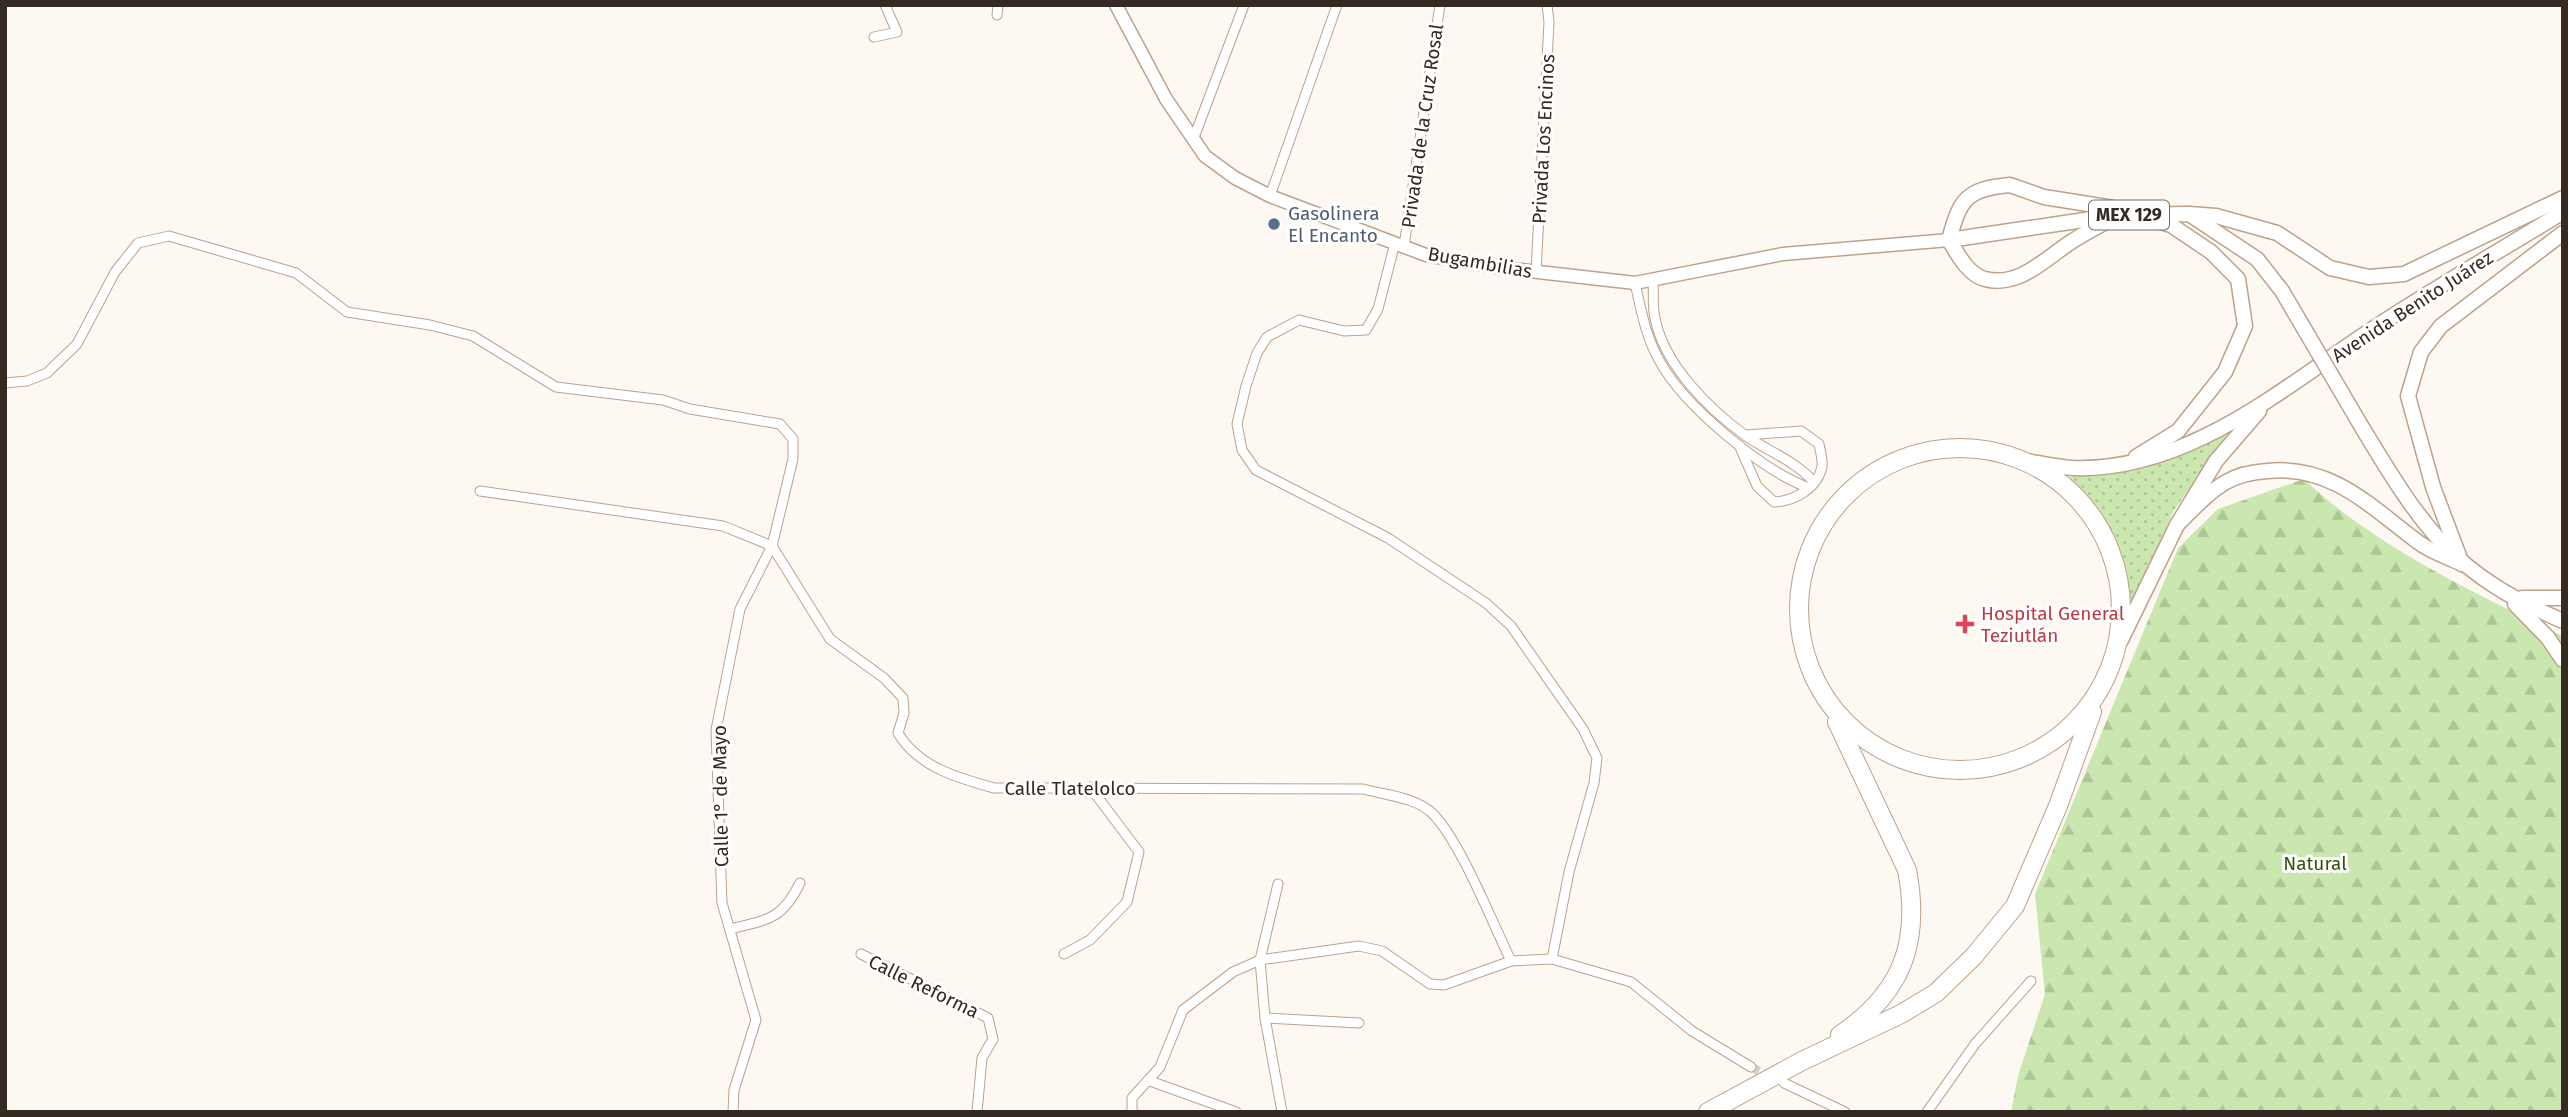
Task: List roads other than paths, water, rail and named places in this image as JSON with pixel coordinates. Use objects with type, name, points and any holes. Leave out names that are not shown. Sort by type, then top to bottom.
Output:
[{"type":"highway","points":[[1708,1112],[1924,1000],[1974,956],[2015,906],[2058,806],[2121,640],[2122,597],[2111,551],[2077,498],[2048,473],[2025,461],[2002,453],[1963,447],[1924,451],[1880,468],[1850,490],[1825,521],[1805,562],[1798,608],[1808,667],[1829,704],[1907,870],[1912,896],[1910,944],[1892,985],[1875,1008],[1802,1061]]},
{"type":"highway","points":[[1829,704],[1847,726],[1864,739],[1926,765],[1973,768],[2022,757],[2058,737],[2094,707]]},
{"type":"main road","name":"Bugambilias","points":[[1116,5],[1166,99],[1205,156],[1236,178],[1270,196],[1426,255],[1635,284],[1783,254],[1949,240]]},
{"type":"main road","points":[[2010,185],[2044,197],[2113,208],[2118,215],[2073,240],[2028,273],[2009,279],[1984,279],[1966,266],[1949,240],[1957,209],[1981,188],[2010,185]]},
{"type":"main road","points":[[2189,214],[2216,216],[2277,233],[2330,268],[2369,277],[2404,274],[2563,198]]},
{"type":"main road","name":"Avenida Benito Juárez","points":[[2264,404],[2369,331],[2563,212]]},
{"type":"main road","name":"MEX 129","points":[[1949,240],[2118,215],[2189,214],[2257,259],[2282,291],[2421,521],[2462,564],[2507,595],[2563,621]]},
{"type":"main road","points":[[2125,464],[2178,431],[2225,372],[2245,326],[2238,279],[2211,252],[2171,225],[2137,215]]},
{"type":"main road","points":[[2462,564],[2433,488],[2408,396],[2421,352],[2441,326],[2563,233]]},
{"type":"main road","points":[[2025,461],[2073,468],[2125,464],[2171,452],[2264,404]]},
{"type":"main road","points":[[2121,640],[2177,525],[2216,461],[2264,404]]},
{"type":"main road","points":[[2177,525],[2211,492],[2227,481],[2249,473],[2279,470],[2300,472],[2335,482],[2367,501],[2421,544],[2462,564]]},
{"type":"main road","points":[[2507,595],[2531,600],[2563,598]]},
{"type":"main road","points":[[2507,595],[2549,638],[2563,660]]},
{"type":"street","points":[[874,37],[897,32],[885,5]]},
{"type":"street","points":[[1193,140],[1244,5]]},
{"type":"street","points":[[1270,196],[1337,5]]},
{"type":"street","name":"Privada de la Cruz Rosal","points":[[1440,5],[1399,245],[1378,309],[1366,330],[1344,331],[1299,320],[1267,337],[1254,364],[1237,424],[1242,450],[1256,470],[1388,538],[1486,603],[1511,626],[1583,729],[1597,758],[1594,783],[1569,872],[1552,959]]},
{"type":"street","name":"Privada Los Encinos","points":[[1536,272],[1549,22],[1547,5]]},
{"type":"street","points":[[5,383],[27,381],[47,373],[77,344],[116,272],[138,243],[169,236],[296,273],[347,312],[430,325],[473,336],[556,387],[663,400],[690,409],[780,424],[793,439],[793,459],[772,546],[723,526],[480,491]]},
{"type":"street","points":[[1653,280],[1655,318],[1670,355],[1690,384],[1746,435],[1804,471],[1811,484]]},
{"type":"street","points":[[1635,284],[1643,322],[1659,361],[1681,391],[1739,445],[1811,484]]},
{"type":"street","points":[[1739,445],[1757,486],[1774,502],[1791,501],[1811,484],[1822,467],[1819,444],[1801,431],[1746,435]]},
{"type":"street","name":"Calle Tlatelolco","points":[[772,546],[830,639],[884,678],[903,698],[904,713],[898,733],[907,748],[944,773],[993,788],[1363,789],[1408,800],[1432,813],[1450,838],[1511,961]]},
{"type":"street","name":"Calle 1° de Mayo","points":[[733,1112],[734,1090],[755,1020],[722,903],[716,730],[740,609],[772,546]]},
{"type":"street","points":[[1064,954],[1090,940],[1127,902],[1139,852],[1090,787]]},
{"type":"street","points":[[730,929],[775,918],[790,903],[800,883]]},
{"type":"street","points":[[1278,884],[1260,960],[1265,1018],[1282,1112]]},
{"type":"street","points":[[1132,1112],[1132,1098],[1160,1068],[1183,1010],[1233,972],[1260,960],[1359,946],[1382,951],[1430,984],[1444,985],[1511,961],[1552,959],[1631,982],[1692,1031],[1751,1067]]},
{"type":"street","name":"Calle Reforma","points":[[861,954],[988,1018],[993,1039],[982,1058],[977,1112]]},
{"type":"street","points":[[1927,1112],[1975,1044],[2031,981]]},
{"type":"street","points":[[1265,1018],[1359,1023]]},
{"type":"street","points":[[1150,1081],[1236,1112]]},
{"type":"street","points":[[1784,1083],[1846,1112]]},
{"type":"tunnel","points":[[1751,1067],[1773,1078]]},
{"type":"place","name":"Gasolinera El Encanto","points":[[1274,224]]},
{"type":"place","name":"Hospital General Teziutlán","points":[[1965,624]]},
{"type":"park label","name":"Natural","points":[[2315,863]]}]
